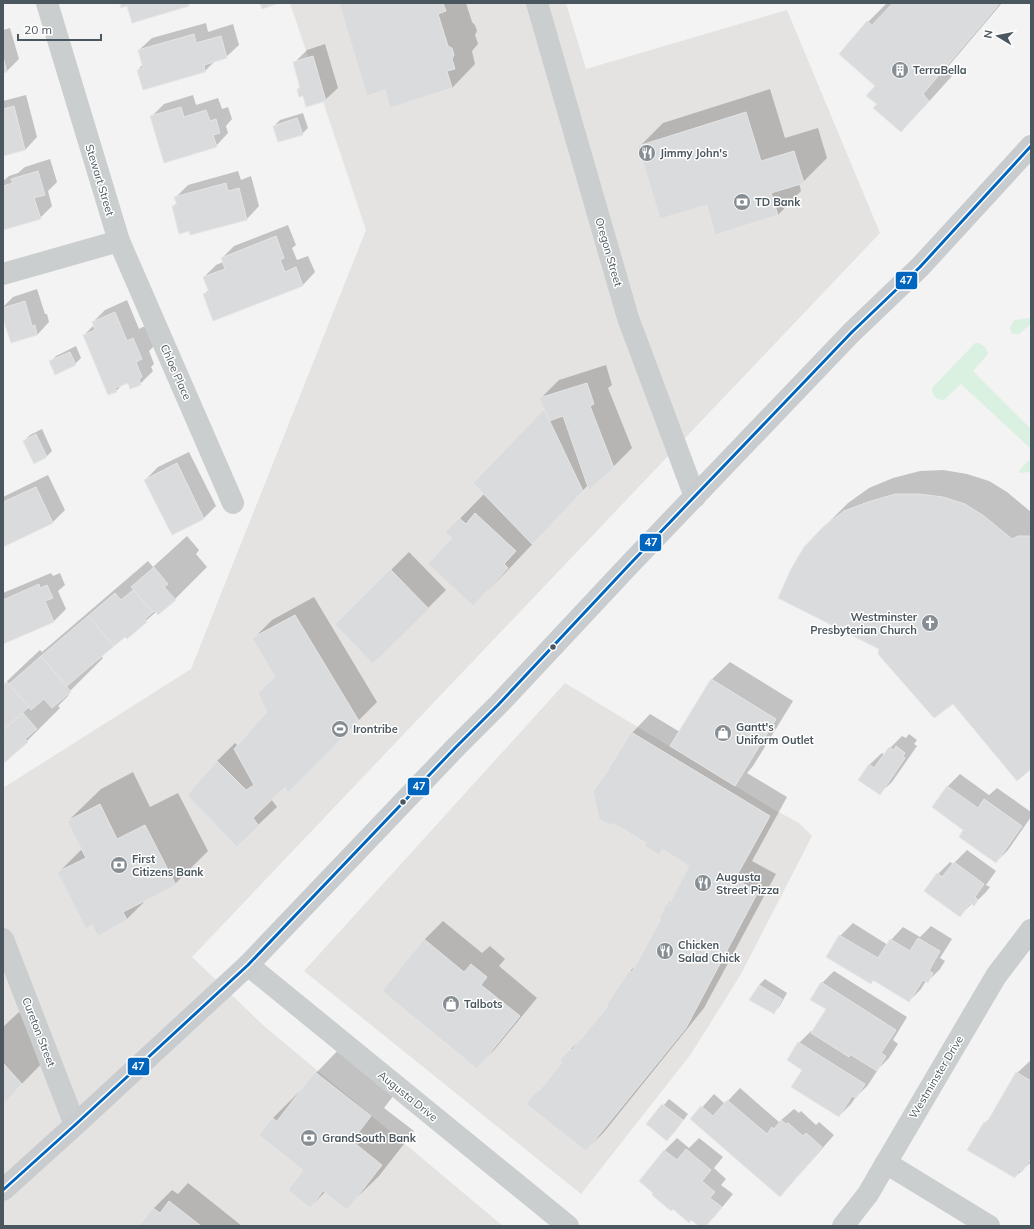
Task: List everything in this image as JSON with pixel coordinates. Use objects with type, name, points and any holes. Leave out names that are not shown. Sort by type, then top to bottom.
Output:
[{"type":"main road","points":[[3,1190],[76,1125],[248,965],[450,753],[498,705],[852,332],[920,267],[1031,146]]},
{"type":"street","name":"Stewart Street","points":[[47,3],[119,241]]},
{"type":"street","name":"Oregon Street","points":[[537,3],[628,318],[695,497]]},
{"type":"street","points":[[3,274],[119,241]]},
{"type":"street","name":"Chloe Place","points":[[119,241],[233,503]]},
{"type":"street","name":"Westminster Drive","points":[[843,1226],[868,1194],[996,976],[1031,930]]},
{"type":"street","name":"Cureton Street","points":[[3,939],[76,1125]]},
{"type":"street","name":"Augusta Drive","points":[[248,965],[568,1226]]},
{"type":"street","points":[[886,1163],[989,1226]]},
{"type":"shaded area","points":[[290,3],[566,3],[586,69],[787,10],[880,233],[192,957],[263,1025],[503,1226],[3,1226],[3,788],[191,669],[366,230]]},
{"type":"shaded area","points":[[565,683],[773,809],[799,823],[812,836],[741,974],[691,1054],[581,1194],[304,971]]},
{"type":"green space","points":[[1031,318],[1031,324],[1019,334],[1012,334],[1010,328],[1014,320]]},
{"type":"green space","points":[[975,343],[980,343],[984,346],[988,354],[973,371],[1031,429],[1031,449],[961,384],[944,400],[937,398],[934,395],[932,388]]},
{"type":"green space","points":[[1031,458],[1031,472],[1019,473],[1019,471]]},
{"type":"building","points":[[120,3],[188,3],[189,6],[132,23],[127,6],[121,8]]},
{"type":"building","points":[[260,3],[276,3],[276,4],[262,9]]},
{"type":"building","points":[[339,3],[443,3],[446,11],[438,14],[448,46],[452,48],[454,55],[452,59],[455,69],[447,71],[452,88],[390,108],[385,90],[367,96]]},
{"type":"building","name":"TerraBella","points":[[893,3],[1000,3],[923,94],[929,101],[901,132],[873,108],[877,104],[866,96],[875,86],[839,54],[867,21],[872,25]]},
{"type":"building","points":[[194,34],[196,43],[221,36],[227,58],[204,65],[205,72],[143,90],[137,70],[143,68],[138,50]]},
{"type":"building","points":[[313,56],[326,101],[306,107],[303,96],[299,97],[297,89],[300,88],[293,62]]},
{"type":"building","points":[[3,57],[7,72],[3,73]]},
{"type":"building","points":[[14,106],[25,150],[3,156],[3,109]]},
{"type":"building","points":[[181,107],[184,117],[206,110],[210,121],[216,119],[220,133],[213,135],[217,147],[164,163],[150,116]]},
{"type":"building","points":[[746,112],[761,161],[794,151],[804,183],[771,193],[778,215],[715,235],[707,205],[660,219],[638,146]]},
{"type":"building","points":[[297,118],[303,135],[278,142],[273,126]]},
{"type":"building","points":[[38,171],[45,195],[34,198],[41,219],[3,230],[3,186],[13,183],[11,179]]},
{"type":"building","points":[[226,183],[228,191],[239,188],[247,220],[190,235],[189,231],[179,234],[172,206],[177,205],[174,197]]},
{"type":"building","points":[[276,236],[284,258],[280,260],[285,272],[296,267],[303,286],[213,321],[203,294],[209,292],[203,277],[225,269],[221,258]]},
{"type":"building","points":[[25,301],[32,326],[35,325],[37,335],[11,343],[3,319],[3,308]]},
{"type":"building","points":[[115,312],[127,341],[133,338],[142,359],[136,362],[142,377],[139,379],[141,385],[130,389],[128,383],[115,388],[117,392],[108,395],[83,335],[95,330],[92,322]]},
{"type":"building","points":[[70,352],[76,365],[55,375],[49,361]]},
{"type":"building","points":[[587,383],[594,404],[590,406],[614,468],[589,490],[563,416],[549,421],[539,398]]},
{"type":"building","points":[[544,409],[583,491],[532,544],[473,483]]},
{"type":"building","points":[[36,434],[47,457],[34,464],[23,441]]},
{"type":"building","points":[[177,463],[204,519],[172,535],[144,480]]},
{"type":"building","points":[[36,487],[53,523],[3,547],[3,502]]},
{"type":"building","name":"Westminster Presbyterian Church","points":[[895,494],[919,494],[943,497],[965,504],[984,516],[1012,539],[1018,536],[1031,536],[1031,769],[1017,781],[953,704],[934,718],[878,654],[879,649],[778,598],[791,569],[804,547],[823,527],[844,511]]},
{"type":"building","points":[[475,513],[516,551],[504,564],[508,568],[473,606],[428,564],[452,538],[445,532],[459,518],[466,524]]},
{"type":"building","points":[[154,567],[168,584],[164,587],[176,600],[158,615],[154,611],[153,612],[131,587]]},
{"type":"building","points":[[390,569],[429,609],[373,664],[335,624]]},
{"type":"building","points":[[39,584],[40,588],[47,585],[53,598],[45,601],[54,622],[3,644],[3,600]]},
{"type":"building","points":[[133,590],[153,612],[145,619],[147,622],[127,639],[125,637],[114,646],[88,616],[115,593],[121,600]]},
{"type":"building","points":[[295,615],[359,721],[288,793],[285,787],[253,818],[259,826],[237,847],[187,795],[217,761],[246,790],[254,785],[234,749],[267,712],[258,693],[275,677],[252,638]]},
{"type":"building","points":[[88,616],[114,646],[67,686],[41,656]]},
{"type":"building","points":[[41,656],[71,692],[52,708],[44,699],[31,710],[9,684]]},
{"type":"building","name":"Gantt's Uniform Outlet","points":[[711,679],[776,719],[735,786],[670,746]]},
{"type":"building","points":[[7,682],[29,707],[3,730],[3,686]]},
{"type":"building","points":[[23,713],[37,729],[25,739],[28,742],[4,763],[3,730]]},
{"type":"building","points":[[631,732],[770,816],[735,879],[758,892],[686,1028],[586,1151],[526,1104],[535,1093],[537,1094],[562,1062],[560,1060],[570,1049],[572,1050],[608,1006],[606,1005],[630,970],[632,972],[661,919],[659,918],[667,903],[669,905],[689,866],[662,849],[659,855],[644,846],[646,843],[613,823],[611,826],[599,819],[593,791],[605,775]]},
{"type":"building","points":[[896,746],[905,753],[903,756],[905,758],[880,795],[858,780],[869,764],[874,768],[889,747],[894,750]]},
{"type":"building","points":[[947,786],[978,808],[984,799],[1022,826],[996,863],[959,837],[963,830],[932,807]]},
{"type":"building","name":"First Citizens Bank","points":[[100,804],[117,839],[145,825],[176,885],[123,912],[127,920],[98,936],[92,925],[86,929],[57,872],[86,858],[67,821]]},
{"type":"building","points":[[954,862],[984,884],[975,897],[978,900],[974,906],[970,903],[960,917],[924,891],[937,873],[942,877]]},
{"type":"building","points":[[839,935],[878,958],[890,939],[910,951],[918,938],[940,951],[929,971],[933,973],[928,983],[923,980],[909,1002],[873,980],[871,984],[826,957]]},
{"type":"building","name":"Talbots","points":[[424,939],[464,972],[471,964],[487,977],[481,985],[520,1016],[477,1069],[382,991]]},
{"type":"building","points":[[821,982],[896,1030],[881,1053],[886,1056],[877,1071],[851,1055],[849,1057],[811,1033],[826,1009],[810,1000]]},
{"type":"building","points":[[759,985],[782,999],[774,1014],[749,1000]]},
{"type":"building","points":[[798,1042],[865,1084],[856,1098],[852,1096],[839,1117],[791,1087],[802,1070],[787,1060]]},
{"type":"building","points":[[3,1063],[22,1084],[4,1101],[5,1102],[3,1104]]},
{"type":"building","name":"GrandSouth Bank","points":[[315,1072],[371,1116],[352,1141],[382,1165],[347,1210],[323,1191],[310,1208],[288,1190],[303,1170],[259,1135],[272,1118],[277,1121]]},
{"type":"building","points":[[1016,1072],[1031,1081],[1031,1162],[1029,1161],[1022,1172],[1019,1170],[1015,1178],[967,1150],[984,1122],[986,1124]]},
{"type":"building","points":[[727,1100],[767,1134],[772,1127],[774,1129],[781,1120],[786,1124],[788,1123],[803,1136],[806,1133],[822,1147],[780,1197],[690,1119],[701,1106],[713,1116]]},
{"type":"building","points":[[662,1104],[683,1120],[667,1141],[646,1124]]},
{"type":"building","points":[[686,1149],[711,1170],[702,1181],[715,1192],[710,1198],[722,1207],[706,1226],[699,1226],[691,1220],[689,1223],[673,1209],[671,1211],[652,1195],[653,1193],[639,1181],[664,1150],[677,1160]]},
{"type":"building","points":[[169,1201],[201,1226],[139,1226],[153,1208],[160,1213]]},
{"type":"transit line","name":"47","points":[[3,1190],[248,965],[498,705],[630,564],[852,332],[920,267],[1031,146]]},
{"type":"place","name":"TerraBella","points":[[900,70]]},
{"type":"place","name":"Jimmy John's","points":[[647,153]]},
{"type":"place","name":"TD Bank","points":[[742,202]]},
{"type":"place","name":"Westminster Presbyterian Church","points":[[930,623]]},
{"type":"place","name":"Irontribe","points":[[340,729]]},
{"type":"place","name":"Gantt's Uniform Outlet","points":[[723,733]]},
{"type":"place","name":"First Citizens Bank","points":[[119,865]]},
{"type":"place","name":"Augusta Street Pizza","points":[[703,883]]},
{"type":"place","name":"Chicken Salad Chick","points":[[665,951]]},
{"type":"place","name":"Talbots","points":[[451,1004]]},
{"type":"place","name":"GrandSouth Bank","points":[[309,1138]]}]
